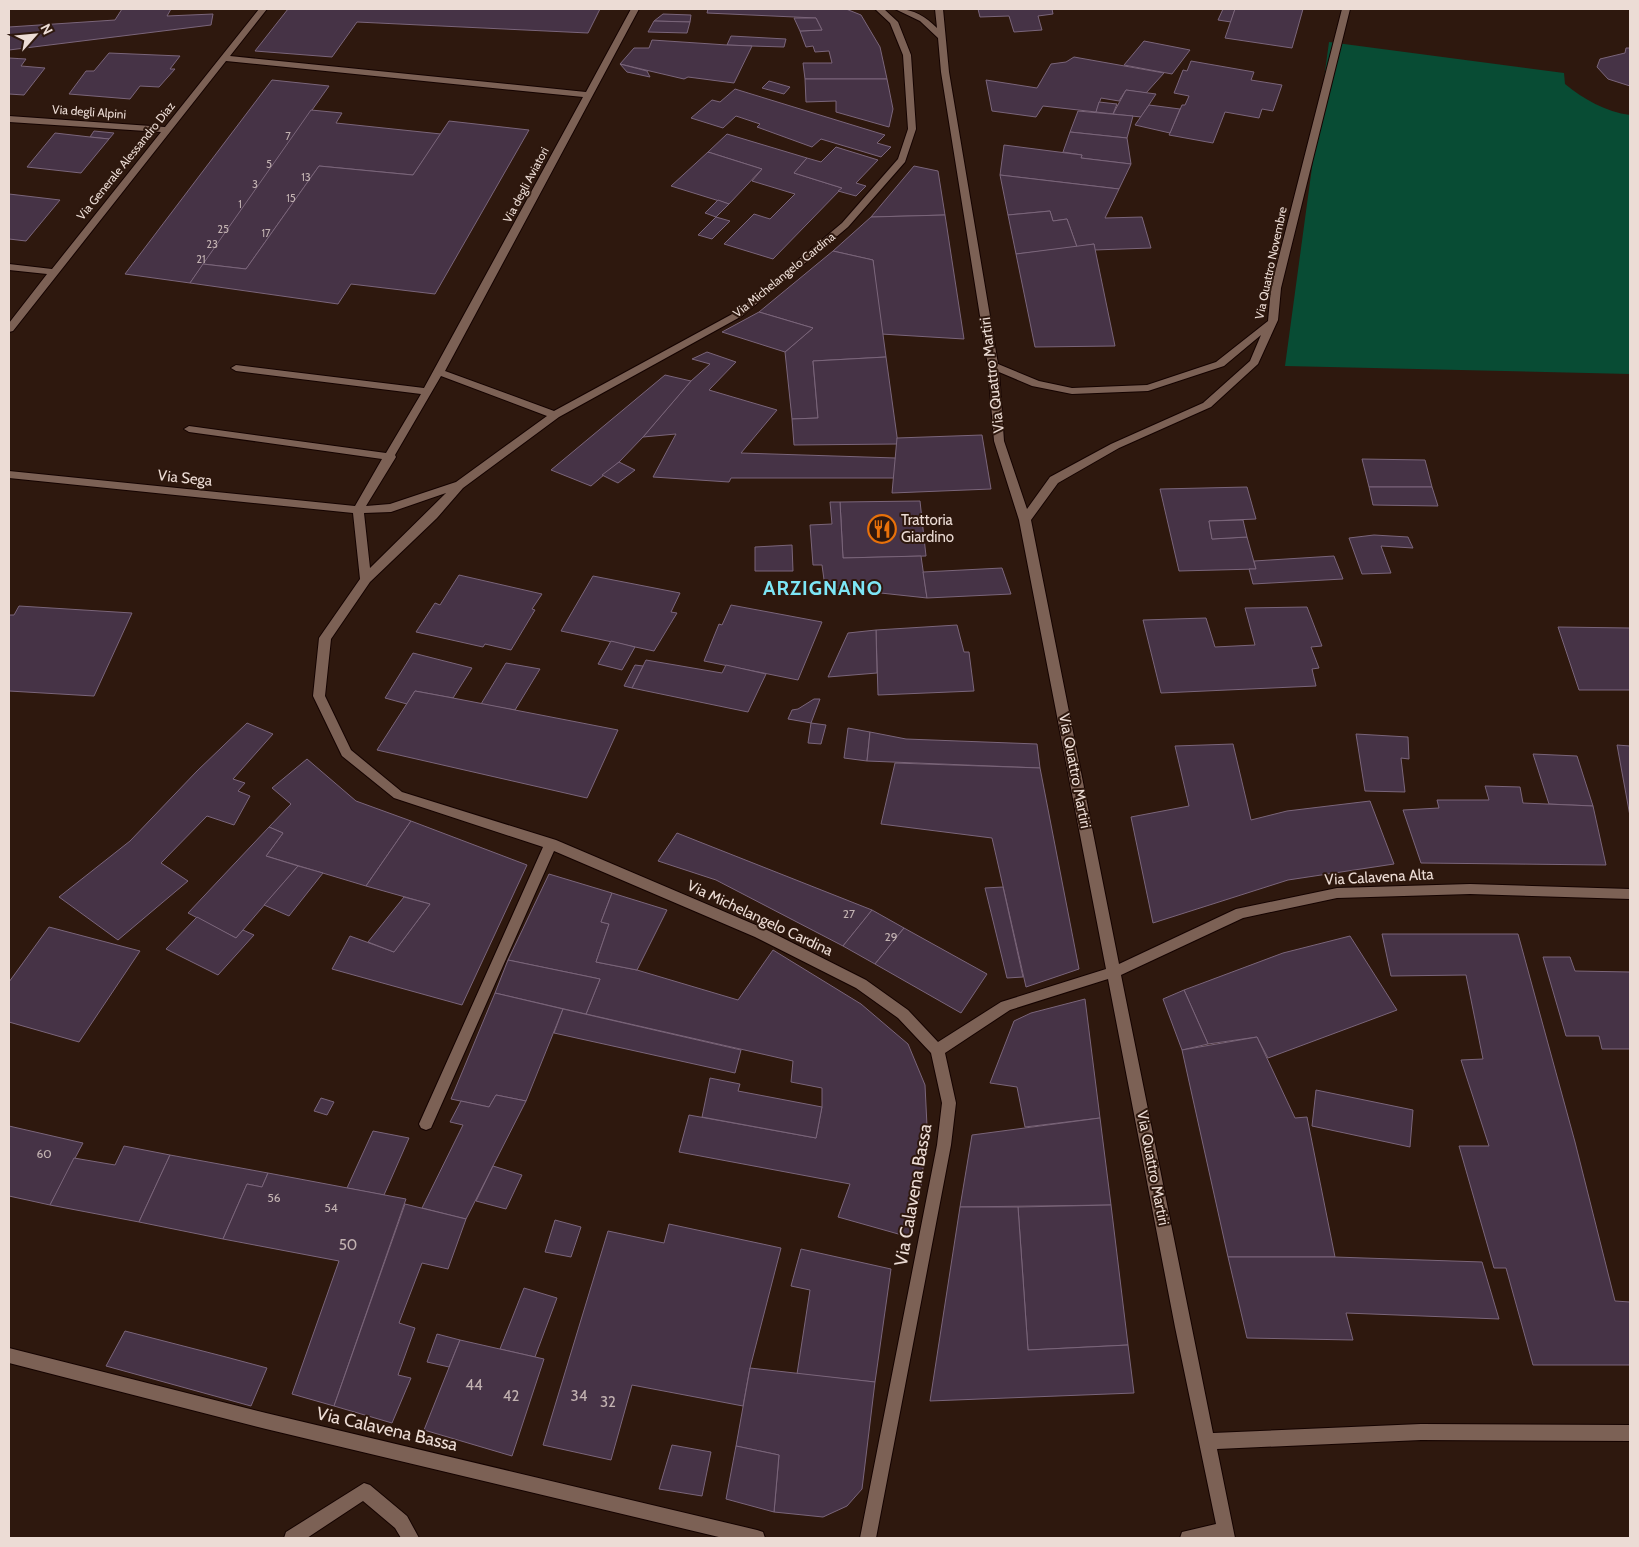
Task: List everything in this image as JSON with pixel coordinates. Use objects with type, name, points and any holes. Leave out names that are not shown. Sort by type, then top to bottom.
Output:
[{"type":"street","name":"Via Generale Alessandro Diaz","points":[[9,329],[263,9]]},
{"type":"street","name":"Via degli Aviatori","points":[[358,510],[391,457],[439,372],[635,9]]},
{"type":"street","name":"Via Michelangelo Cardina","points":[[879,9],[894,22],[906,55],[912,130],[902,160],[846,225],[739,314],[555,415],[460,484],[433,515],[366,579],[324,638],[319,696],[346,753],[398,795],[550,844],[760,933],[860,984],[904,1014],[937,1050]]},
{"type":"street","points":[[899,9],[923,19],[944,39]]},
{"type":"street","name":"Via Quattro Martiri","points":[[939,9],[944,39],[945,72],[993,366],[999,441],[1025,520],[1227,1535],[1188,1538]]},
{"type":"street","name":"Via Quattro Novembre","points":[[1025,520],[1054,480],[1115,446],[1207,405],[1254,362],[1272,320],[1276,288],[1346,9]]},
{"type":"street","points":[[224,58],[588,95]]},
{"type":"street","name":"Via degli Alpini","points":[[9,118],[167,130]]},
{"type":"street","points":[[9,267],[53,272]]},
{"type":"street","points":[[993,366],[1036,384],[1072,391],[1148,388],[1220,364],[1272,320]]},
{"type":"street","points":[[236,368],[427,392]]},
{"type":"street","points":[[439,372],[555,415]]},
{"type":"street","points":[[189,429],[391,457]]},
{"type":"street","name":"Via Sega","points":[[9,475],[358,510]]},
{"type":"street","name":"Via Michelangelo Cardina","points":[[358,510],[391,508],[460,484]]},
{"type":"street","points":[[358,510],[366,579]]},
{"type":"street","points":[[426,1124],[550,844]]},
{"type":"street","name":"Via Calavena Alta","points":[[1114,972],[1241,913],[1337,893],[1470,889],[1630,894]]},
{"type":"street","points":[[937,1050],[1006,1006],[1114,972]]},
{"type":"street","name":"Via Calavena Bassa","points":[[868,1538],[944,1145],[949,1103],[937,1050]]},
{"type":"street","name":"Via Calavena Bassa","points":[[9,1355],[266,1421],[757,1538]]},
{"type":"street","points":[[1207,1441],[1421,1432],[1630,1433]]},
{"type":"street","points":[[292,1538],[364,1490],[401,1522],[411,1538]]},
{"type":"green space","points":[[1329,42],[1564,73],[1565,84],[1579,95],[1604,108],[1630,115],[1630,374],[1285,366]]},
{"type":"building","points":[[122,9],[171,9],[167,16],[213,14],[211,25],[9,50],[9,27],[115,20]]},
{"type":"building","points":[[288,9],[600,9],[588,33],[357,22],[332,57],[255,51]]},
{"type":"building","points":[[708,9],[846,9],[861,15],[880,47],[887,79],[805,79],[803,63],[832,63],[829,51],[815,52],[813,46],[806,47],[800,31],[822,30],[816,18],[707,13]]},
{"type":"building","points":[[978,9],[1052,9],[1053,14],[1038,16],[1042,30],[1014,32],[1009,16],[980,17]]},
{"type":"building","points":[[1223,9],[1235,9],[1231,22],[1218,20]]},
{"type":"building","points":[[1235,9],[1303,9],[1292,48],[1225,38]]},
{"type":"building","points":[[663,14],[691,15],[690,22],[654,21]]},
{"type":"building","points":[[794,18],[816,18],[822,30],[800,31]]},
{"type":"building","points":[[654,21],[690,22],[687,33],[648,32]]},
{"type":"building","points":[[731,36],[786,39],[784,47],[727,45]]},
{"type":"building","points":[[652,40],[752,46],[734,83],[688,77],[684,79],[620,64],[634,48],[649,48]]},
{"type":"building","points":[[1144,41],[1190,50],[1172,74],[1124,65]]},
{"type":"building","points":[[1626,48],[1630,48],[1630,86],[1608,79],[1597,67],[1600,59],[1625,53]]},
{"type":"building","points":[[109,53],[180,56],[170,69],[175,69],[159,87],[140,86],[130,99],[69,94],[86,71],[94,71]]},
{"type":"building","points":[[1074,57],[1164,73],[1146,93],[1126,90],[1119,101],[1101,98],[1096,112],[1043,106],[1036,117],[992,111],[986,80],[1037,88],[1051,64],[1066,62]]},
{"type":"building","points":[[9,58],[26,59],[21,66],[45,68],[24,95],[9,94]]},
{"type":"building","points":[[1191,61],[1254,72],[1251,80],[1282,85],[1273,111],[1262,109],[1259,118],[1225,112],[1213,143],[1169,135],[1182,105],[1185,105],[1189,96],[1174,93],[1183,70],[1187,71]]},
{"type":"building","points":[[620,64],[647,71],[650,77],[627,72]]},
{"type":"building","points":[[805,79],[887,79],[893,109],[889,127],[836,112],[836,101],[806,102]]},
{"type":"building","points":[[272,80],[329,86],[190,283],[125,274]]},
{"type":"building","points":[[769,81],[790,87],[784,94],[762,88]]},
{"type":"building","points":[[735,89],[885,135],[877,143],[891,147],[881,157],[821,139],[812,147],[757,127],[760,124],[736,116],[723,128],[691,118],[712,100],[720,102]]},
{"type":"building","points":[[1126,90],[1156,94],[1141,117],[1113,114]]},
{"type":"building","points":[[1099,102],[1117,104],[1113,114],[1096,112]]},
{"type":"building","points":[[1149,105],[1180,109],[1170,133],[1135,125]]},
{"type":"building","points":[[311,110],[342,113],[336,123],[441,134],[413,175],[319,166],[246,269],[203,264]]},
{"type":"building","points":[[1078,111],[1133,116],[1127,138],[1070,132]]},
{"type":"building","points":[[449,121],[529,130],[435,294],[351,284],[338,304],[190,283],[203,264],[246,269],[319,166],[413,175]]},
{"type":"building","points":[[94,131],[114,133],[109,139],[90,137]]},
{"type":"building","points":[[1070,132],[1127,138],[1131,164],[1081,158],[1082,155],[1063,152]]},
{"type":"building","points":[[55,133],[109,139],[81,173],[27,167]]},
{"type":"building","points":[[727,134],[807,158],[794,173],[842,188],[773,259],[724,244],[754,214],[770,219],[795,194],[752,181],[762,169],[708,152]]},
{"type":"building","points":[[1004,145],[1082,155],[1081,158],[1131,164],[1119,189],[1000,175]]},
{"type":"building","points":[[836,147],[878,160],[856,183],[866,186],[856,196],[838,191],[842,188],[794,173],[807,158],[821,162]]},
{"type":"building","points":[[708,152],[762,169],[729,204],[671,186]]},
{"type":"building","points":[[914,166],[938,171],[945,215],[871,217]]},
{"type":"building","points":[[1000,175],[1119,189],[1105,218],[1142,217],[1151,248],[1094,250],[1094,244],[1077,247],[1067,219],[1053,221],[1050,211],[1008,215]]},
{"type":"building","points":[[9,194],[60,200],[26,241],[9,239]]},
{"type":"building","points":[[718,200],[729,204],[716,217],[705,213]]},
{"type":"building","points":[[1050,211],[1053,221],[1067,219],[1077,247],[1016,254],[1008,215]]},
{"type":"building","points":[[945,215],[964,339],[881,334],[873,260],[833,251],[871,217]]},
{"type":"building","points":[[716,217],[730,221],[712,239],[698,235]]},
{"type":"building","points":[[1094,244],[1115,346],[1035,347],[1016,254]]},
{"type":"building","points":[[833,251],[873,260],[886,357],[813,361],[818,418],[792,419],[785,352],[813,328],[759,312]]},
{"type":"building","points":[[759,312],[813,328],[785,352],[722,332]]},
{"type":"building","points":[[707,352],[736,362],[709,390],[777,410],[741,453],[896,458],[894,478],[731,478],[729,482],[653,477],[676,434],[643,437],[691,381],[710,364],[692,359]]},
{"type":"building","points":[[886,357],[898,444],[794,445],[792,419],[818,418],[813,361]]},
{"type":"building","points":[[665,375],[691,381],[643,437],[619,462],[591,486],[551,470]]},
{"type":"building","points":[[982,435],[991,489],[892,493],[897,438]]},
{"type":"building","points":[[1362,459],[1425,460],[1432,487],[1369,487]]},
{"type":"building","points":[[619,462],[635,470],[618,483],[602,475]]},
{"type":"building","points":[[1247,487],[1256,519],[1209,521],[1212,539],[1247,537],[1256,569],[1179,571],[1160,489]]},
{"type":"building","points":[[1369,487],[1432,487],[1438,506],[1373,505]]},
{"type":"building","name":"Trattoria Giardino","points":[[920,501],[926,556],[843,558],[840,502]]},
{"type":"building","points":[[830,502],[840,502],[843,558],[921,556],[927,598],[825,587],[822,565],[813,565],[810,525],[832,524]]},
{"type":"building","points":[[1243,520],[1247,537],[1212,539],[1209,521]]},
{"type":"building","points":[[1374,535],[1408,537],[1413,548],[1381,546],[1391,573],[1362,574],[1349,538]]},
{"type":"building","points":[[792,545],[793,571],[755,571],[755,547]]},
{"type":"building","points":[[1334,556],[1343,579],[1253,584],[1249,569],[1256,569],[1254,561]]},
{"type":"building","points":[[1002,568],[1011,594],[927,598],[923,572]]},
{"type":"building","points":[[459,575],[542,594],[532,609],[535,610],[511,650],[485,644],[483,647],[416,632],[435,603],[440,605]]},
{"type":"building","points":[[593,576],[680,593],[671,612],[677,613],[654,651],[561,631]]},
{"type":"building","points":[[731,605],[822,622],[798,680],[704,661],[719,624],[722,625]]},
{"type":"building","points":[[19,606],[132,613],[94,696],[9,691],[9,615],[14,615]]},
{"type":"building","points":[[1307,607],[1322,646],[1311,647],[1319,668],[1312,669],[1316,686],[1161,693],[1143,620],[1206,618],[1215,647],[1255,645],[1245,608]]},
{"type":"building","points":[[957,625],[964,652],[969,652],[974,691],[878,695],[876,630]]},
{"type":"building","points":[[1558,627],[1630,628],[1630,690],[1579,690]]},
{"type":"building","points":[[876,630],[877,673],[828,677],[848,633]]},
{"type":"building","points":[[611,641],[635,647],[622,670],[598,664]]},
{"type":"building","points":[[413,653],[472,668],[453,698],[415,691],[407,704],[385,698]]},
{"type":"building","points":[[646,660],[722,673],[726,665],[766,674],[748,712],[632,688]]},
{"type":"building","points":[[506,663],[540,669],[515,710],[481,704]]},
{"type":"building","points":[[635,665],[643,666],[632,688],[624,686]]},
{"type":"building","points":[[415,691],[618,730],[587,798],[377,750]]},
{"type":"building","points":[[814,699],[820,699],[811,723],[788,719],[792,710],[798,709]]},
{"type":"building","points":[[247,723],[273,734],[233,779],[245,783],[238,791],[250,796],[234,825],[207,816],[161,863],[188,881],[118,940],[59,897],[130,841],[197,771]]},
{"type":"building","points":[[811,723],[826,725],[821,744],[808,743]]},
{"type":"building","points":[[848,728],[870,732],[867,761],[844,758]]},
{"type":"building","points":[[870,732],[906,739],[1037,744],[1040,768],[867,761]]},
{"type":"building","points":[[1356,734],[1408,737],[1409,759],[1401,758],[1405,792],[1365,791]]},
{"type":"building","points":[[1233,744],[1251,820],[1287,811],[1370,801],[1394,864],[1288,880],[1153,923],[1131,817],[1189,806],[1175,746]]},
{"type":"building","points":[[1617,745],[1630,746],[1630,816]]},
{"type":"building","points":[[1533,754],[1577,756],[1593,806],[1549,804]]},
{"type":"building","points":[[307,759],[356,801],[411,821],[366,886],[266,856],[283,833],[269,827],[291,804],[272,788]]},
{"type":"building","points":[[895,763],[1040,768],[1079,969],[1026,987],[992,838],[881,824]]},
{"type":"building","points":[[1485,786],[1520,787],[1523,803],[1593,806],[1606,865],[1421,863],[1403,810],[1439,808],[1437,800],[1489,800]]},
{"type":"building","points":[[411,821],[527,865],[462,1005],[332,969],[350,936],[394,952],[430,904],[366,886]]},
{"type":"building","points":[[269,827],[283,833],[266,856],[298,866],[236,938],[188,913]]},
{"type":"building","points":[[677,833],[872,910],[843,946],[716,880],[658,861]]},
{"type":"building","points":[[298,866],[323,873],[289,916],[264,905]]},
{"type":"building","points":[[549,874],[612,893],[601,922],[609,924],[596,962],[637,970],[738,1000],[773,950],[861,1004],[908,1044],[925,1085],[927,1126],[921,1189],[909,1237],[838,1217],[850,1184],[679,1152],[689,1115],[816,1138],[822,1106],[822,1088],[791,1082],[793,1061],[586,1014],[600,979],[508,960]]},
{"type":"building","points":[[1003,887],[1023,977],[1007,978],[985,888]]},
{"type":"building","points":[[612,893],[667,910],[637,970],[596,962],[609,924],[601,922]]},
{"type":"building","points":[[404,897],[430,904],[394,952],[368,942]]},
{"type":"building","points":[[872,910],[904,928],[875,964],[843,946]]},
{"type":"building","points":[[197,917],[236,938],[243,930],[254,935],[218,975],[166,949]]},
{"type":"building","points":[[49,927],[140,951],[79,1042],[9,1022],[9,982]]},
{"type":"building","points":[[904,928],[987,974],[961,1013],[875,964]]},
{"type":"building","points":[[1382,934],[1518,934],[1575,1142],[1615,1301],[1630,1302],[1630,1365],[1533,1365],[1506,1268],[1494,1268],[1459,1146],[1489,1146],[1461,1060],[1483,1059],[1466,975],[1391,976]]},
{"type":"building","points":[[1350,936],[1397,1010],[1268,1058],[1257,1037],[1208,1044],[1184,990],[1283,953]]},
{"type":"building","points":[[1543,957],[1570,957],[1575,971],[1630,972],[1630,1049],[1602,1049],[1599,1036],[1566,1036]]},
{"type":"building","points":[[508,960],[600,979],[586,1014],[495,993]]},
{"type":"building","points":[[1184,990],[1208,1044],[1182,1050],[1163,999]]},
{"type":"building","points":[[495,993],[563,1009],[526,1101],[496,1095],[489,1107],[451,1099]]},
{"type":"building","points":[[1085,999],[1100,1118],[1025,1127],[1017,1087],[990,1083],[1014,1021],[1031,1013]]},
{"type":"building","points":[[563,1009],[741,1050],[735,1073],[554,1033]]},
{"type":"building","points":[[1257,1037],[1295,1118],[1307,1117],[1335,1257],[1228,1257],[1182,1050]]},
{"type":"building","points":[[710,1078],[740,1084],[738,1091],[822,1107],[816,1138],[702,1117]]},
{"type":"building","points":[[1316,1090],[1413,1110],[1410,1147],[1312,1126]]},
{"type":"building","points":[[496,1095],[526,1101],[466,1219],[422,1208],[463,1125],[450,1122],[461,1101],[489,1107]]},
{"type":"building","points":[[321,1098],[334,1102],[327,1115],[314,1111]]},
{"type":"building","points":[[1100,1118],[1111,1205],[960,1207],[972,1135]]},
{"type":"building","points":[[9,1126],[83,1143],[50,1205],[9,1196]]},
{"type":"building","points":[[373,1131],[409,1138],[384,1195],[347,1188]]},
{"type":"building","points":[[124,1146],[170,1155],[139,1222],[50,1205],[74,1158],[115,1165]]},
{"type":"building","points":[[170,1155],[268,1173],[262,1187],[247,1184],[223,1239],[139,1222]]},
{"type":"building","points":[[493,1166],[522,1175],[506,1209],[476,1201]]},
{"type":"building","points":[[268,1173],[406,1199],[334,1406],[292,1394],[339,1261],[223,1239],[247,1184],[262,1187]]},
{"type":"building","points":[[405,1204],[466,1219],[448,1269],[422,1263],[399,1323],[415,1328],[398,1375],[411,1378],[392,1423],[334,1406]]},
{"type":"building","points":[[1111,1205],[1128,1345],[1028,1350],[1018,1207]]},
{"type":"building","points":[[960,1207],[1018,1207],[1028,1350],[1128,1345],[1134,1393],[930,1401]]},
{"type":"building","points":[[555,1220],[581,1227],[571,1257],[545,1252]]},
{"type":"building","points":[[669,1224],[781,1248],[750,1368],[743,1406],[632,1385],[611,1460],[543,1445],[608,1231],[664,1243]]},
{"type":"building","points":[[801,1249],[891,1269],[875,1382],[797,1374],[810,1290],[791,1286]]},
{"type":"building","points":[[1228,1257],[1335,1257],[1482,1262],[1499,1319],[1346,1313],[1353,1340],[1247,1338]]},
{"type":"building","points":[[524,1288],[557,1298],[535,1357],[500,1349]]},
{"type":"building","points":[[125,1331],[267,1368],[251,1406],[106,1366]]},
{"type":"building","points":[[437,1334],[460,1340],[449,1367],[427,1362]]},
{"type":"building","points":[[460,1340],[544,1359],[512,1456],[424,1430]]},
{"type":"building","points":[[750,1368],[875,1382],[862,1489],[847,1506],[823,1517],[774,1512],[779,1455],[736,1446]]},
{"type":"building","points":[[672,1445],[711,1452],[702,1496],[659,1489]]},
{"type":"building","points":[[736,1446],[779,1455],[774,1512],[726,1499]]},
{"type":"place","name":"Trattoria Giardino","points":[[882,529]]},
{"type":"district","name":"ARZIGNANO","points":[[823,588]]}]
